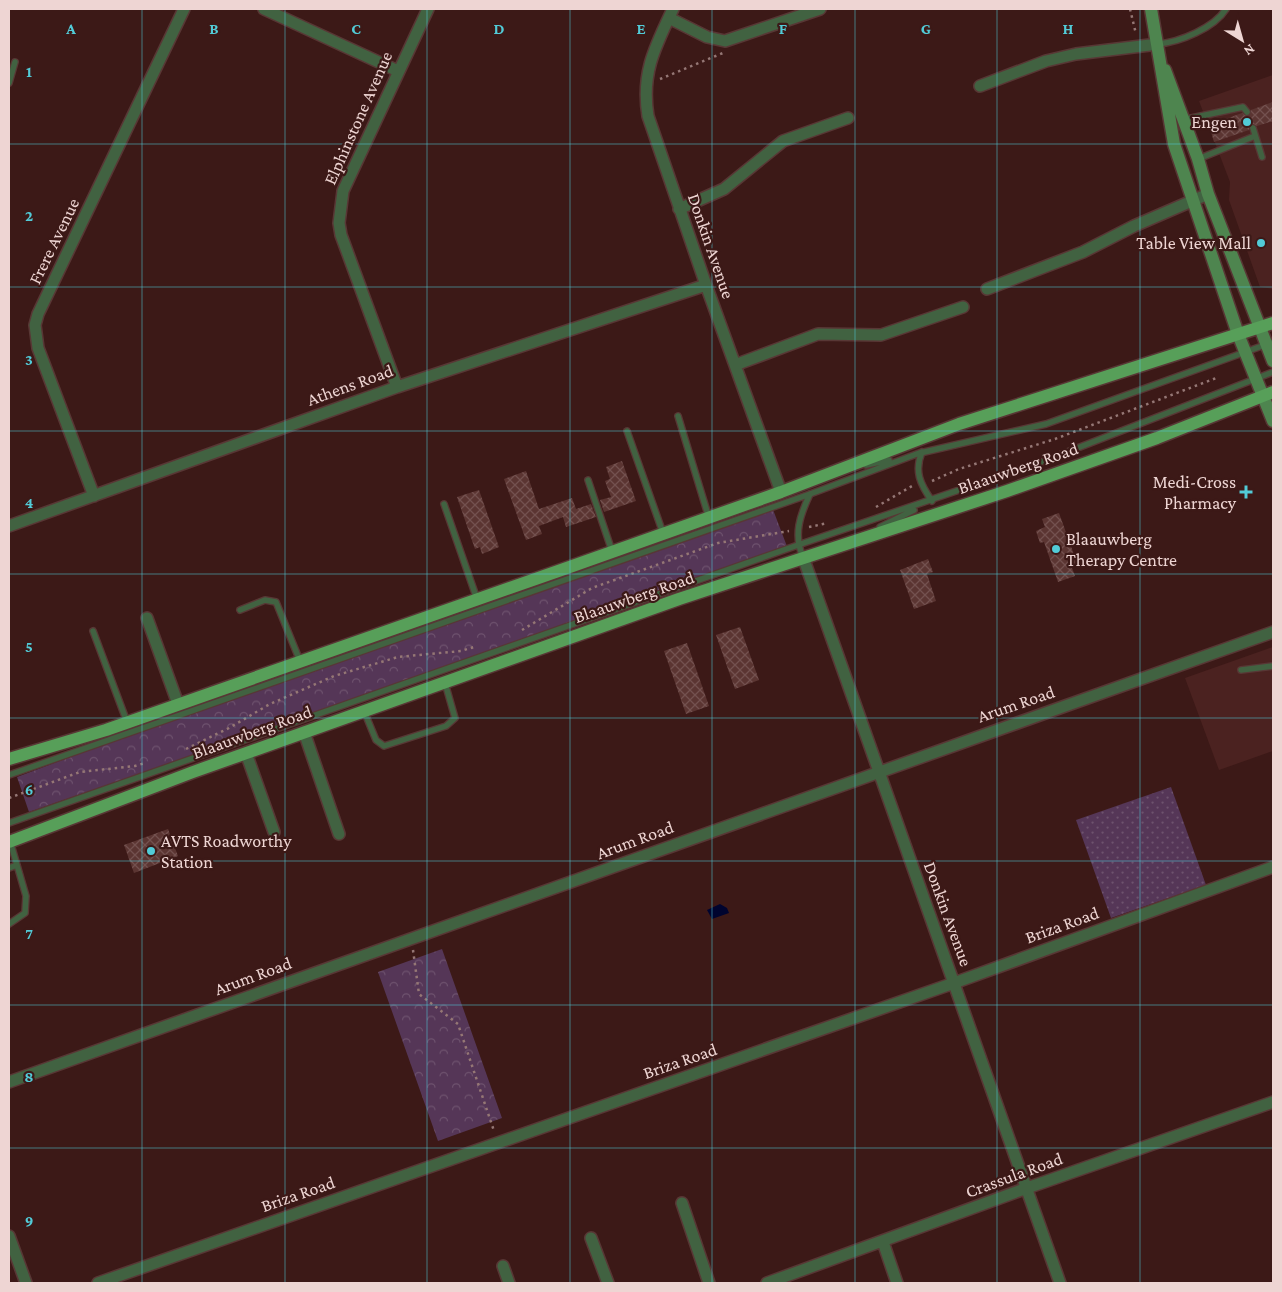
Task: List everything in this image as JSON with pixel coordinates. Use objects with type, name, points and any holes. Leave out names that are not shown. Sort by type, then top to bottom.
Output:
[{"type":"main road","points":[[9,759],[127,722],[709,518],[959,424],[1273,323]]},
{"type":"main road","name":"Blaauwberg Road","points":[[9,841],[246,752],[444,682],[800,551],[857,539],[1016,488],[1157,438],[1268,394]]},
{"type":"street","name":"Frere Avenue","points":[[94,496],[38,348],[35,325],[38,314],[184,9]]},
{"type":"street","points":[[264,9],[398,71]]},
{"type":"street","name":"Elphinstone Avenue","points":[[397,387],[341,235],[339,223],[342,190],[428,9]]},
{"type":"street","points":[[671,13],[715,40],[736,39],[820,9]]},
{"type":"street","points":[[1151,9],[1161,62],[1162,85],[1187,186],[1238,334],[1256,377],[1268,394],[1273,421]]},
{"type":"street","name":"Donkin Avenue","points":[[671,13],[652,54],[645,85],[648,116],[706,285],[781,492]]},
{"type":"street","points":[[980,86],[1046,61],[1076,54],[1158,44]]},
{"type":"street","points":[[1161,62],[1184,119],[1208,194],[1260,327],[1270,343],[1273,361]]},
{"type":"street","points":[[680,208],[724,189],[783,141],[848,118]]},
{"type":"street","points":[[987,289],[1083,252],[1134,226],[1208,194]]},
{"type":"street","name":"Athens Road","points":[[9,526],[397,387],[706,285]]},
{"type":"street","points":[[735,365],[818,334],[881,335],[962,307]]},
{"type":"street","name":"Donkin Avenue","points":[[800,551],[1060,1283]]},
{"type":"street","points":[[147,618],[178,704]]},
{"type":"street","name":"Arum Road","points":[[9,1082],[878,771],[1273,635]]},
{"type":"street","points":[[304,732],[339,834]]},
{"type":"street","points":[[246,752],[274,832]]},
{"type":"street","name":"Briza Road","points":[[98,1283],[954,983],[1273,867]]},
{"type":"street","name":"Crassula Road","points":[[767,1283],[1027,1188],[1273,1102]]},
{"type":"street","points":[[682,1203],[710,1283]]},
{"type":"street","points":[[9,1236],[26,1283]]},
{"type":"street","points":[[591,1238],[608,1283]]},
{"type":"street","points":[[883,1242],[897,1283]]},
{"type":"street","points":[[503,1266],[509,1283]]},
{"type":"lane","points":[[1158,44],[1168,43],[1208,25],[1220,18],[1226,9]]},
{"type":"lane","points":[[9,83],[15,62]]},
{"type":"lane","points":[[1170,122],[1243,107],[1247,112]]},
{"type":"lane","points":[[1252,128],[1262,157]]},
{"type":"lane","points":[[1198,159],[1256,136]]},
{"type":"lane","points":[[1187,186],[1204,180]]},
{"type":"lane","points":[[825,475],[1046,424],[1270,343]]},
{"type":"lane","points":[[9,823],[800,551],[1128,430],[1256,377],[1273,372]]},
{"type":"lane","points":[[678,416],[709,518]]},
{"type":"lane","points":[[627,431],[663,534]]},
{"type":"lane","points":[[922,452],[916,466],[922,483],[932,501]]},
{"type":"lane","points":[[9,775],[810,494],[922,452]]},
{"type":"lane","points":[[588,480],[612,552]]},
{"type":"lane","points":[[800,551],[799,521],[810,494]]},
{"type":"lane","points":[[857,539],[932,501]]},
{"type":"lane","points":[[444,504],[478,599]]},
{"type":"lane","points":[[240,610],[265,600],[276,602],[300,661]]},
{"type":"lane","points":[[93,631],[127,722]]},
{"type":"lane","points":[[1241,670],[1273,666]]},
{"type":"lane","points":[[364,711],[376,740],[384,746],[446,726],[455,718],[444,682]]},
{"type":"lane","points":[[9,841],[26,896],[27,907],[20,918],[9,924]]},
{"type":"lane","points":[[9,868],[17,865]]},
{"type":"path","points":[[1130,9],[1136,36]]},
{"type":"path","points":[[645,85],[721,56],[736,39]]},
{"type":"path","points":[[868,510],[904,489],[958,468],[1056,439],[1219,377]]},
{"type":"path","points":[[517,633],[592,588],[718,543],[835,521]]},
{"type":"path","points":[[177,752],[202,742],[270,704],[334,676],[398,657],[461,651],[478,646]]},
{"type":"path","points":[[9,798],[80,772],[135,766],[152,761]]},
{"type":"path","points":[[411,938],[419,994],[458,1024],[498,1143]]},
{"type":"shaded area","points":[[1273,75],[1273,289],[1260,287],[1229,200],[1230,182],[1199,101]]},
{"type":"shaded area","points":[[1273,647],[1273,751],[1219,770],[1185,678]]},
{"type":"green space","points":[[772,507],[788,549],[29,812],[17,777],[150,727]]},
{"type":"green space","points":[[1171,787],[1206,885],[1111,918],[1076,820]]},
{"type":"green space","points":[[442,949],[502,1118],[438,1141],[378,972]]},
{"type":"water","points":[[720,904],[727,908],[729,913],[712,919],[707,910]]},
{"type":"building","points":[[1273,102],[1273,121],[1257,126],[1251,124],[1249,130],[1214,142],[1209,125],[1242,113],[1248,116],[1251,110]]},
{"type":"building","points":[[622,461],[636,501],[604,512],[600,500],[611,497],[605,481],[610,479],[606,467]]},
{"type":"building","points":[[526,471],[539,509],[572,498],[576,509],[591,504],[596,517],[566,527],[563,517],[539,526],[542,534],[526,540],[504,479]]},
{"type":"building","points":[[479,490],[499,547],[482,554],[480,547],[475,549],[457,497]]},
{"type":"building","name":"Blaauwberg Therapy Centre","points":[[1059,513],[1077,563],[1071,565],[1075,576],[1058,582],[1044,542],[1040,543],[1036,531],[1045,527],[1042,519]]},
{"type":"building","points":[[928,559],[933,572],[927,574],[936,601],[914,609],[900,570]]},
{"type":"building","points":[[740,627],[759,680],[735,689],[716,635]]},
{"type":"building","points":[[687,643],[709,706],[686,714],[664,651]]},
{"type":"building","name":"AVTS Roadworthy Station","points":[[168,829],[178,856],[134,873],[124,845]]},
{"type":"place","name":"Engen","points":[[1247,122]]},
{"type":"place","name":"Table View Mall","points":[[1261,243]]},
{"type":"place","name":"Medi-Cross Pharmacy","points":[[1246,492]]},
{"type":"place","name":"Blaauwberg Therapy Centre","points":[[1056,549]]},
{"type":"place","name":"AVTS Roadworthy Station","points":[[151,851]]}]
